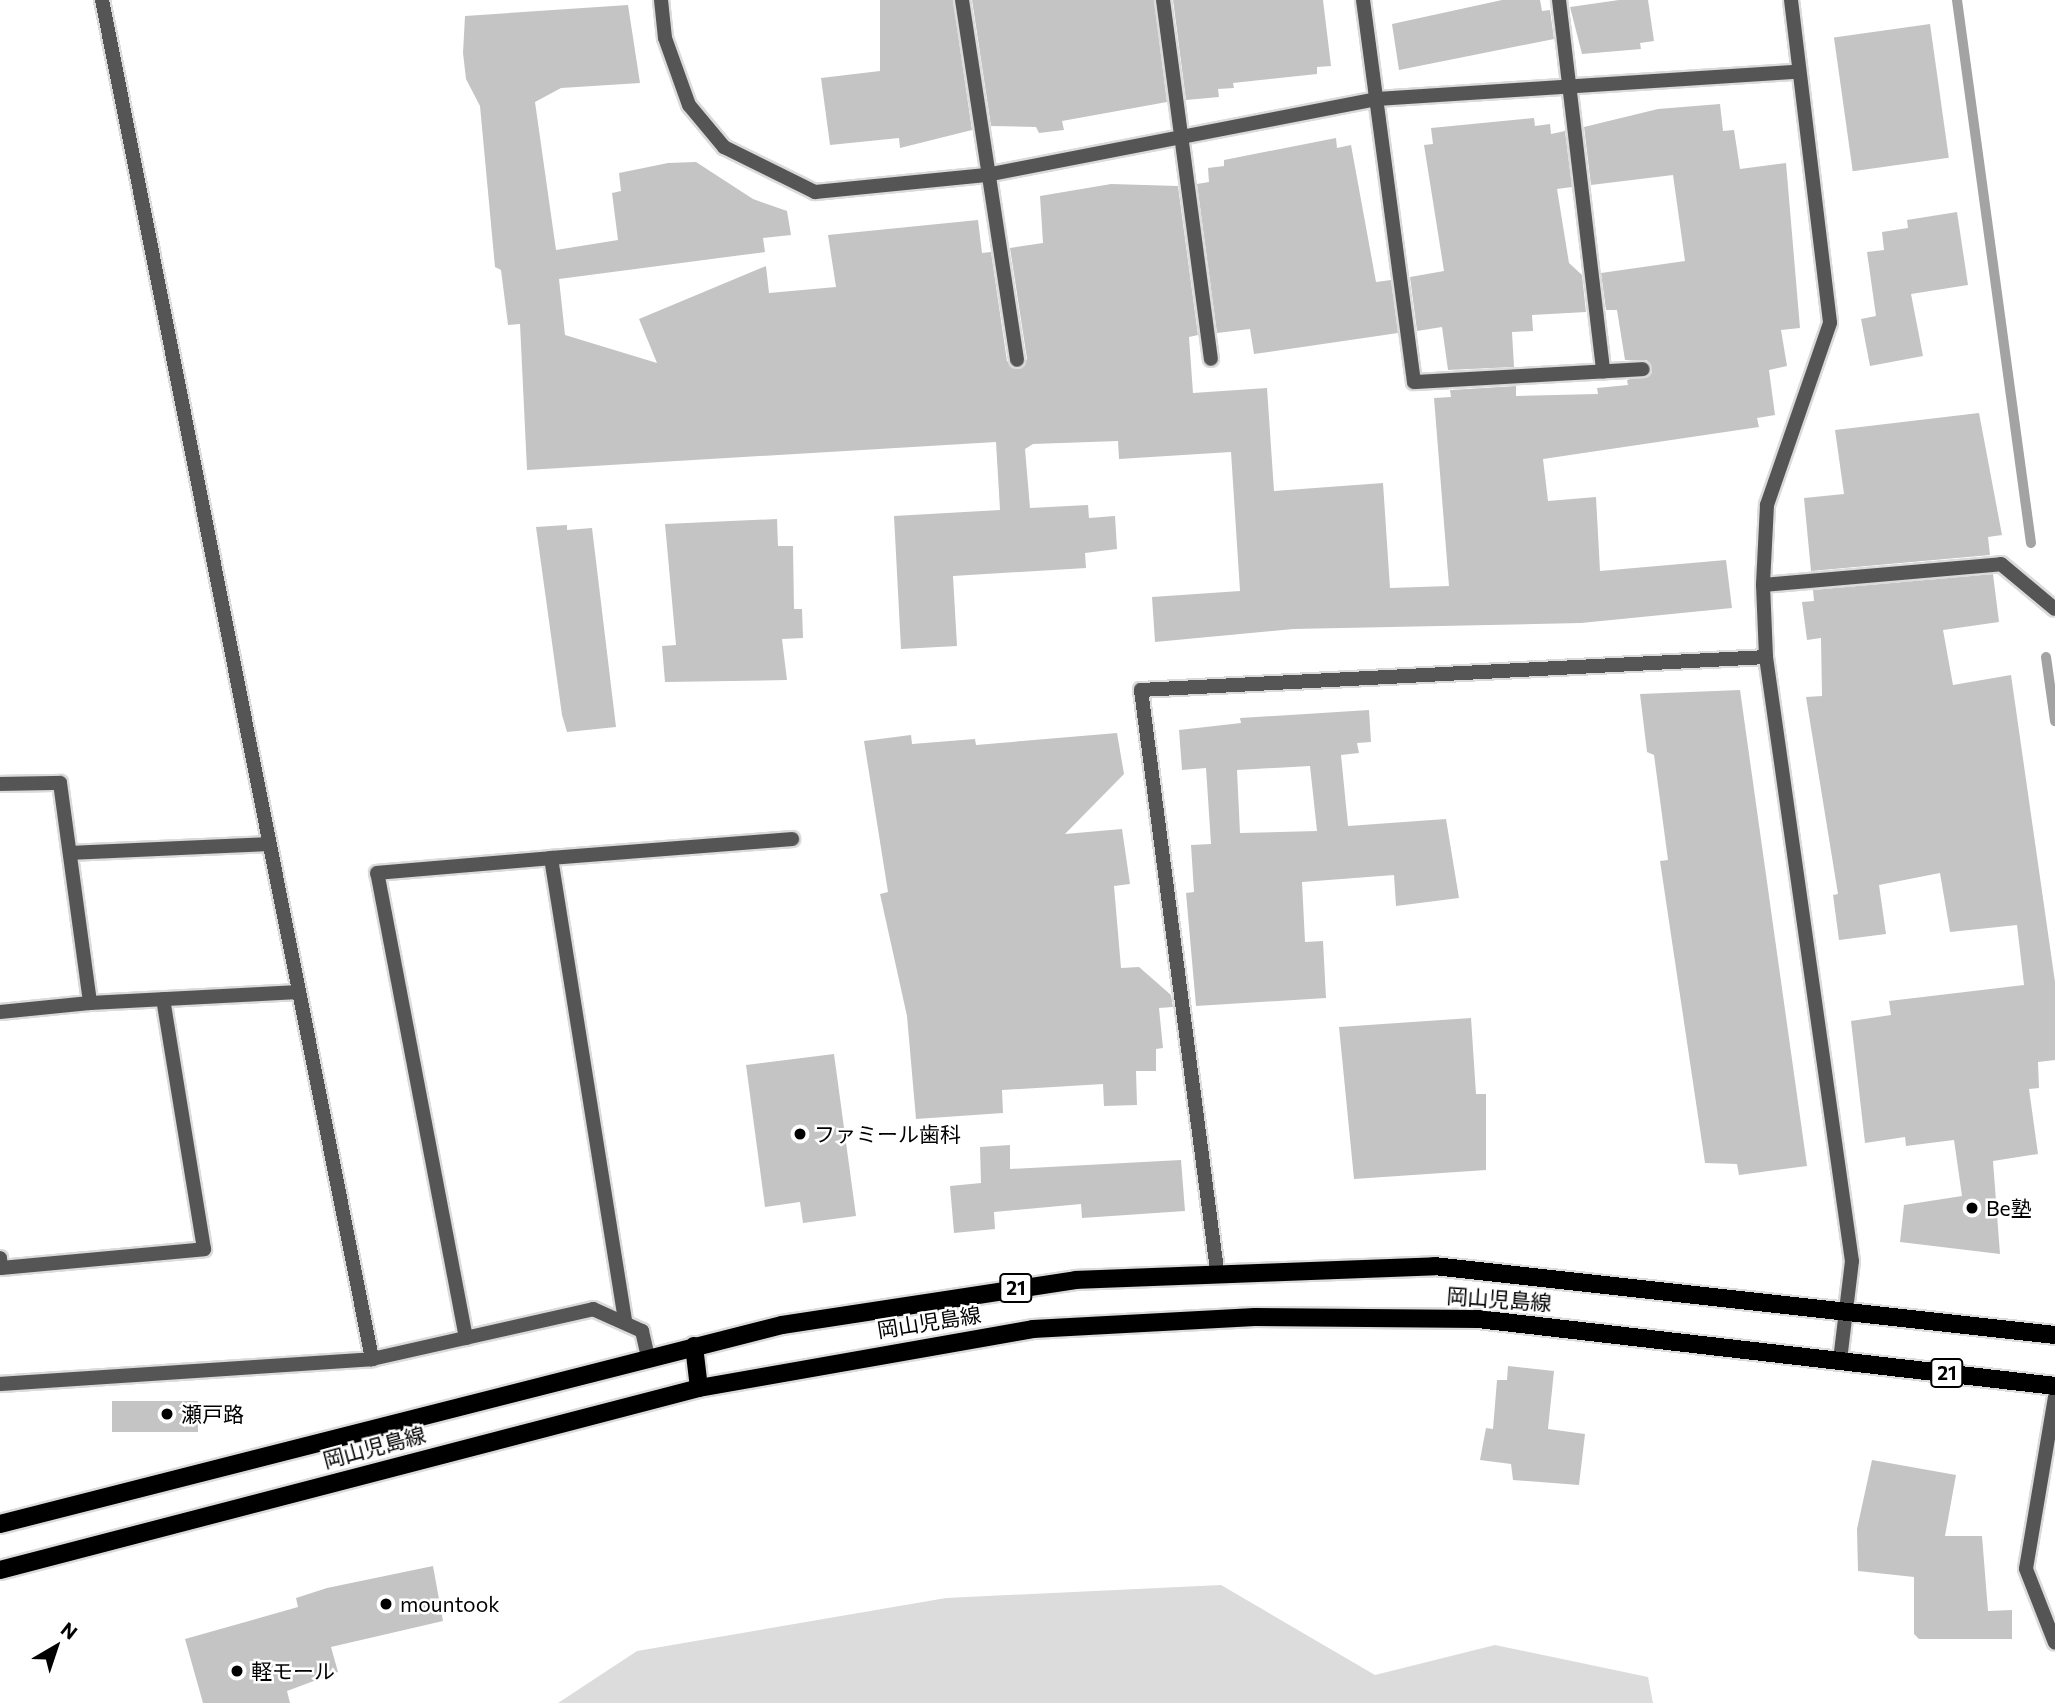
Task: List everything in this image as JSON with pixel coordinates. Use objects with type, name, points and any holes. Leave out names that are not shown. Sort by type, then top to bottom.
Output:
[{"type":"main road","name":"岡山児島線","points":[[0,1524],[694,1346],[926,1300],[1217,1270],[1434,1266],[2055,1335]]},
{"type":"main road","name":"岡山児島線","points":[[0,1570],[699,1388],[1033,1329],[1255,1317],[1478,1319],[2055,1386]]},
{"type":"main road","points":[[694,1346],[699,1388]]},
{"type":"street","points":[[102,0],[372,1359]]},
{"type":"street","points":[[661,0],[665,37],[689,104],[724,147],[756,168],[815,192],[986,175],[1376,99],[1797,72]]},
{"type":"street","points":[[962,0],[986,175],[1017,360]]},
{"type":"street","points":[[1163,0],[1211,359]]},
{"type":"street","points":[[1363,0],[1414,382],[1643,369]]},
{"type":"street","points":[[1559,0],[1603,371]]},
{"type":"street","points":[[1791,0],[1797,72],[1830,323],[1767,505],[1763,585],[1766,657],[1853,1261],[1840,1360]]},
{"type":"street","points":[[1763,585],[2001,564],[2055,609]]},
{"type":"street","points":[[1217,1270],[1141,690],[1766,657]]},
{"type":"street","points":[[0,784],[60,783],[90,1003]]},
{"type":"street","points":[[466,1338],[377,873],[792,839]]},
{"type":"street","points":[[70,853],[269,844]]},
{"type":"street","points":[[551,858],[625,1320]]},
{"type":"street","points":[[0,1012],[90,1003],[299,992]]},
{"type":"street","points":[[0,1258],[1,1268],[204,1249],[163,999]]},
{"type":"street","points":[[0,1384],[372,1359],[593,1309],[625,1320],[642,1331],[648,1356]]},
{"type":"street","points":[[2055,1397],[2026,1569],[2055,1643]]},
{"type":"shaded area","points":[[1221,1585],[1375,1675],[1495,1645],[1648,1677],[1653,1703],[558,1703],[637,1651],[946,1598]]},
{"type":"building","points":[[880,0],[953,0],[972,130],[900,148],[899,138],[830,145],[821,78],[880,71]]},
{"type":"building","points":[[972,0],[1154,0],[1167,102],[1062,121],[1064,130],[1039,133],[1036,127],[991,126]]},
{"type":"building","points":[[1173,0],[1323,0],[1331,66],[1317,67],[1317,74],[1233,83],[1234,88],[1218,89],[1219,97],[1186,100]]},
{"type":"building","points":[[1502,0],[1540,0],[1542,11],[1550,10],[1554,39],[1399,70],[1392,24]]},
{"type":"building","points":[[1619,0],[1648,0],[1654,41],[1640,43],[1641,49],[1582,54],[1570,7]]},
{"type":"building","points":[[628,5],[640,83],[561,88],[535,102],[556,250],[618,240],[612,193],[621,191],[619,173],[668,163],[696,162],[753,199],[787,211],[791,235],[763,238],[765,252],[559,279],[565,335],[657,363],[639,319],[766,266],[769,293],[836,287],[828,235],[978,220],[982,253],[991,252],[1007,361],[1019,369],[1027,359],[1010,248],[1043,243],[1040,196],[1111,184],[1178,186],[1198,335],[1189,337],[1193,393],[1267,388],[1274,491],[1383,483],[1390,588],[1449,586],[1434,398],[1451,397],[1450,390],[1516,386],[1516,396],[1598,394],[1597,388],[1628,385],[1627,380],[1652,373],[1647,360],[1625,360],[1617,310],[1606,310],[1601,273],[1685,261],[1673,175],[1591,185],[1584,127],[1658,109],[1720,104],[1723,131],[1734,130],[1740,169],[1786,163],[1800,328],[1781,330],[1787,366],[1769,370],[1775,415],[1757,418],[1759,427],[1543,459],[1548,501],[1596,497],[1600,571],[1726,560],[1732,608],[1581,623],[1293,629],[1155,642],[1152,597],[1240,591],[1231,452],[1119,459],[1118,441],[1033,444],[1025,449],[1030,508],[1088,505],[1089,518],[1115,516],[1117,549],[1085,553],[1086,568],[953,576],[957,646],[901,649],[894,516],[1000,510],[996,442],[527,470],[520,324],[508,325],[501,270],[495,267],[480,106],[466,79],[463,53],[465,16]]},
{"type":"building","points":[[1930,24],[1949,158],[1853,171],[1834,37]]},
{"type":"building","points":[[1534,118],[1535,126],[1550,124],[1551,134],[1565,131],[1572,187],[1557,189],[1569,263],[1582,275],[1586,312],[1532,315],[1533,331],[1512,332],[1514,367],[1448,370],[1442,327],[1417,331],[1410,277],[1444,271],[1424,145],[1433,144],[1431,128]]},
{"type":"building","points":[[1336,138],[1337,148],[1351,145],[1376,282],[1391,280],[1398,333],[1254,354],[1250,329],[1217,333],[1197,184],[1209,182],[1208,168],[1224,166],[1224,160]]},
{"type":"building","points":[[1957,212],[1968,285],[1911,294],[1923,356],[1870,366],[1861,319],[1876,316],[1867,252],[1884,250],[1882,232],[1908,228],[1907,220]]},
{"type":"building","points":[[1979,413],[2002,535],[1988,537],[1990,555],[1811,571],[1804,498],[1844,494],[1835,430]]},
{"type":"building","points":[[777,519],[778,546],[793,546],[794,609],[802,609],[803,638],[782,639],[787,680],[665,682],[662,646],[676,645],[665,524]]},
{"type":"building","points":[[567,525],[567,530],[592,528],[616,727],[567,732],[562,715],[536,527]]},
{"type":"building","points":[[1993,574],[1999,622],[1943,630],[1953,685],[2011,675],[2055,982],[2055,1060],[2038,1062],[2039,1088],[2029,1089],[2038,1154],[1993,1161],[2000,1254],[1900,1242],[1904,1205],[1962,1196],[1954,1140],[1906,1146],[1905,1137],[1865,1143],[1851,1021],[1891,1015],[1889,1001],[2024,985],[2017,925],[1950,932],[1940,873],[1879,885],[1886,934],[1839,940],[1833,895],[1838,894],[1806,697],[1822,696],[1821,638],[1807,640],[1802,602],[1814,601],[1813,590]]},
{"type":"building","points":[[1740,690],[1807,1166],[1739,1175],[1737,1164],[1705,1163],[1660,861],[1668,860],[1654,755],[1647,752],[1640,694]]},
{"type":"building","points":[[1369,710],[1371,742],[1357,743],[1359,753],[1341,755],[1348,826],[1446,819],[1459,898],[1396,906],[1394,875],[1302,882],[1305,942],[1323,941],[1326,998],[1196,1006],[1186,893],[1194,892],[1191,845],[1211,844],[1206,768],[1182,770],[1179,730],[1241,723],[1240,718]],"holes":[[[1310,766],[1317,831],[1240,833],[1237,770]]]},
{"type":"building","points":[[1117,733],[1124,774],[1065,834],[1122,829],[1130,884],[1114,886],[1121,968],[1139,967],[1171,995],[1173,1007],[1159,1008],[1163,1048],[1156,1049],[1156,1071],[1136,1071],[1137,1105],[1104,1106],[1103,1084],[1002,1090],[1003,1113],[916,1119],[907,1016],[880,894],[888,892],[864,741],[911,735],[912,744],[975,739],[976,745]]},
{"type":"building","points":[[1471,1018],[1476,1094],[1486,1094],[1486,1170],[1354,1179],[1339,1027]]},
{"type":"building","name":"ファミール歯科","points":[[834,1054],[856,1216],[803,1223],[800,1202],[765,1207],[746,1065]]},
{"type":"building","points":[[1010,1145],[1010,1169],[1181,1160],[1185,1211],[1082,1218],[1081,1204],[994,1212],[995,1229],[954,1233],[950,1186],[981,1183],[980,1147]]},
{"type":"building","points":[[1508,1366],[1554,1371],[1548,1429],[1585,1434],[1579,1485],[1513,1480],[1511,1464],[1480,1460],[1486,1428],[1493,1429],[1497,1380],[1507,1380]]},
{"type":"building","name":"瀬戸路","points":[[112,1401],[198,1401],[198,1432],[112,1432]]},
{"type":"building","points":[[1872,1460],[1956,1475],[1945,1536],[1982,1536],[1988,1611],[2012,1610],[2012,1639],[1919,1639],[1914,1634],[1914,1577],[1858,1571],[1857,1529]]},
{"type":"building","points":[[433,1566],[443,1621],[331,1647],[338,1672],[287,1691],[290,1703],[203,1703],[185,1639],[298,1607],[296,1598],[327,1588]]},
{"type":"waterway","points":[[1957,0],[2031,543]]},
{"type":"waterway","points":[[2046,657],[2055,721]]},
{"type":"place","name":"ファミール歯科","points":[[800,1134]]},
{"type":"place","name":"Be塾","points":[[1972,1208]]},
{"type":"place","name":"瀬戸路","points":[[167,1414]]},
{"type":"place","name":"mountook","points":[[386,1604]]},
{"type":"place","name":"軽モール","points":[[237,1671]]}]
